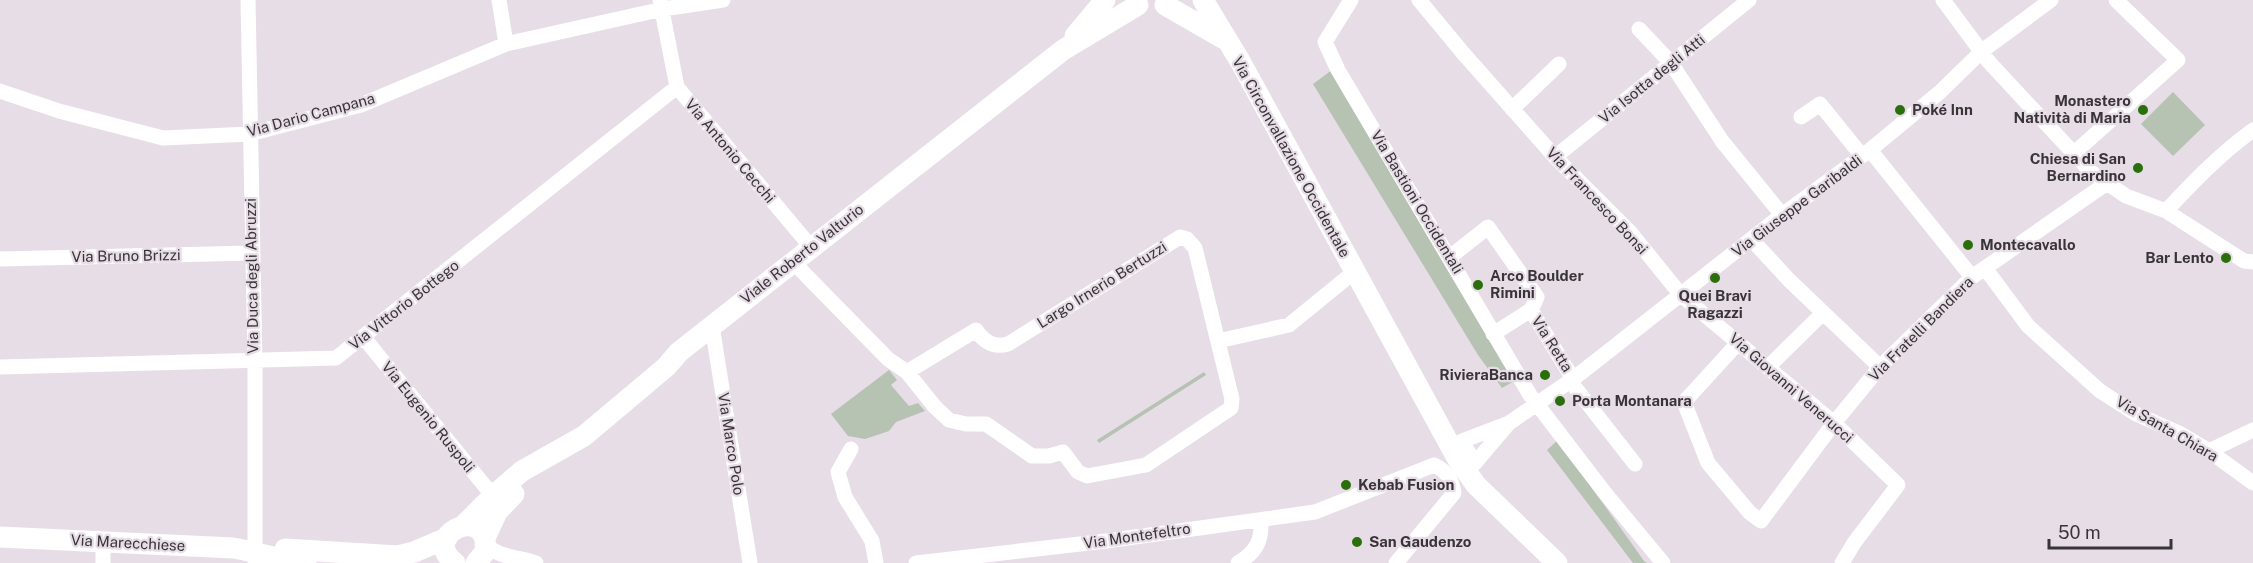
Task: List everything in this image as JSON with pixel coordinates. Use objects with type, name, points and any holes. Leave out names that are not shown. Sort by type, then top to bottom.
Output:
[{"type":"street","name":"Via Duca degli Abruzzi","points":[[248,0],[255,362],[255,557]]},
{"type":"street","points":[[499,0],[507,44]]},
{"type":"street","name":"Via Dario Campana","points":[[0,91],[58,111],[163,138],[249,134],[361,105],[507,44],[661,5],[723,0]]},
{"type":"street","name":"Viale Roberto Valturio","points":[[1063,50],[1105,0]]},
{"type":"street","name":"Via Circonvallazione Occidentale","points":[[1203,0],[1354,272],[1471,469],[1557,563]]},
{"type":"street","name":"Via Circonvallazione Occidentale","points":[[1214,0],[1227,41]]},
{"type":"street","name":"Via Bastioni Occidentali","points":[[1351,0],[1325,42],[1338,70],[1450,257],[1493,334],[1554,429],[1645,543],[1664,563]]},
{"type":"street","name":"Via Isotta degli Atti","points":[[1555,157],[1749,0]]},
{"type":"street","points":[[1943,0],[1989,62],[2091,172],[2126,196],[2166,211],[2244,261],[2253,262]]},
{"type":"street","name":"Via Giuseppe Garibaldi","points":[[1509,423],[1572,380],[1782,215],[1866,153],[1940,92],[1982,51],[2050,0]]},
{"type":"street","points":[[2073,154],[2178,60],[2116,0]]},
{"type":"street","points":[[1133,2],[1147,7],[1170,2]]},
{"type":"street","name":"Viale Roberto Valturio","points":[[447,538],[453,529],[464,525],[522,471],[584,435],[666,367],[679,352],[812,246],[1063,50],[1133,2]]},
{"type":"street","name":"Via Circonvallazione Occidentale","points":[[1170,2],[1227,41]]},
{"type":"street","name":"Via Francesco Bonsi","points":[[1428,3],[1512,109],[1555,157],[1630,232],[1681,295]]},
{"type":"street","name":"Via Antonio Cecchi","points":[[661,5],[677,87],[812,246]]},
{"type":"street","points":[[1639,29],[1671,63],[1722,141],[1782,215]]},
{"type":"street","points":[[1512,109],[1559,64]]},
{"type":"street","name":"Via Vittorio Bottego","points":[[0,367],[255,362],[336,358],[677,87]]},
{"type":"street","name":"Via Santa Chiara","points":[[1802,117],[1820,104],[2028,326],[2100,391],[2136,414],[2179,433],[2209,451],[2253,483]]},
{"type":"street","points":[[2166,211],[2198,176],[2232,145],[2253,130]]},
{"type":"street","name":"Via Fratelli Bandiera","points":[[1738,343],[1684,402],[1708,463],[1750,513],[1761,521],[1834,423],[1880,367],[1978,272],[2107,183]]},
{"type":"street","name":"Via Retta","points":[[1450,257],[1488,227],[1537,297],[1531,310],[1493,334]]},
{"type":"street","name":"Largo Irnerio Bertuzzi","points":[[793,262],[888,359],[907,372],[934,406],[949,420],[966,424],[986,424],[1032,456],[1048,456],[1063,452],[1078,472],[1087,476],[1146,465],[1231,408],[1232,399],[1195,248],[1187,239],[1180,237],[1008,344],[1000,346],[982,340],[975,330],[907,372]]},
{"type":"street","points":[[1752,240],[1823,313],[1880,367]]},
{"type":"street","name":"Via Bruno Brizzi","points":[[0,259],[252,253]]},
{"type":"street","name":"Via Circonvallazione Occidentale","points":[[1218,341],[1289,325],[1354,272]]},
{"type":"street","name":"Via Giovanni Venerucci","points":[[1681,295],[1834,423],[1898,485],[1854,543],[1842,563]]},
{"type":"street","name":"Via Retta","points":[[1531,310],[1572,380],[1635,464]]},
{"type":"street","points":[[1767,367],[1823,313]]},
{"type":"street","name":"Via Marco Polo","points":[[712,326],[750,563]]},
{"type":"street","name":"Via Eugenio Ruspoli","points":[[364,338],[493,496]]},
{"type":"street","points":[[1471,469],[1509,423]]},
{"type":"street","points":[[1471,469],[1462,441],[1509,423]]},
{"type":"street","points":[[2209,451],[2253,430]]},
{"type":"street","points":[[851,449],[838,472],[845,497],[872,541],[876,563]]},
{"type":"street","name":"Viale Roberto Valturio","points":[[482,549],[497,512],[530,480],[544,460]]},
{"type":"street","name":"Via Montefeltro","points":[[916,563],[1106,541],[1315,512],[1434,465],[1452,480],[1454,494],[1396,563]]},
{"type":"street","points":[[1238,563],[1246,558],[1259,542],[1262,533],[1261,520]]},
{"type":"street","points":[[464,525],[476,528],[482,549],[507,557],[525,558],[536,563]]},
{"type":"street","name":"Via Marecchiese","points":[[0,537],[103,552],[233,548],[255,557],[306,563]]},
{"type":"street","points":[[447,538],[446,550],[455,563]]},
{"type":"street","name":"Via Marecchiese","points":[[255,557],[276,549],[398,556],[447,538]]},
{"type":"green space","points":[[1332,70],[1516,380],[1502,388],[1478,355],[1313,84]]},
{"type":"green space","points":[[2173,92],[2205,125],[2173,156],[2141,124]]},
{"type":"green space","points":[[889,370],[897,380],[891,385],[909,406],[918,403],[925,411],[896,422],[889,431],[865,439],[848,436],[831,414]]},
{"type":"green space","points":[[1204,372],[1206,375],[1099,443],[1097,440]]},
{"type":"green space","points":[[1558,440],[1647,563],[1633,563],[1547,450]]},
{"type":"place","name":"Poké Inn","points":[[1900,110]]},
{"type":"place","name":"Monastero Natività di Maria","points":[[2143,110]]},
{"type":"place","name":"Chiesa di San Bernardino","points":[[2138,168]]},
{"type":"place","name":"Montecavallo","points":[[1968,245]]},
{"type":"place","name":"Bar Lento","points":[[2226,258]]},
{"type":"place","name":"Quei Bravi Ragazzi","points":[[1715,278]]},
{"type":"place","name":"Arco Boulder Rimini","points":[[1478,285]]},
{"type":"place","name":"RivieraBanca","points":[[1545,375]]},
{"type":"place","name":"Porta Montanara","points":[[1560,401]]},
{"type":"place","name":"Kebab Fusion","points":[[1346,485]]},
{"type":"place","name":"San Gaudenzo","points":[[1357,542]]}]
